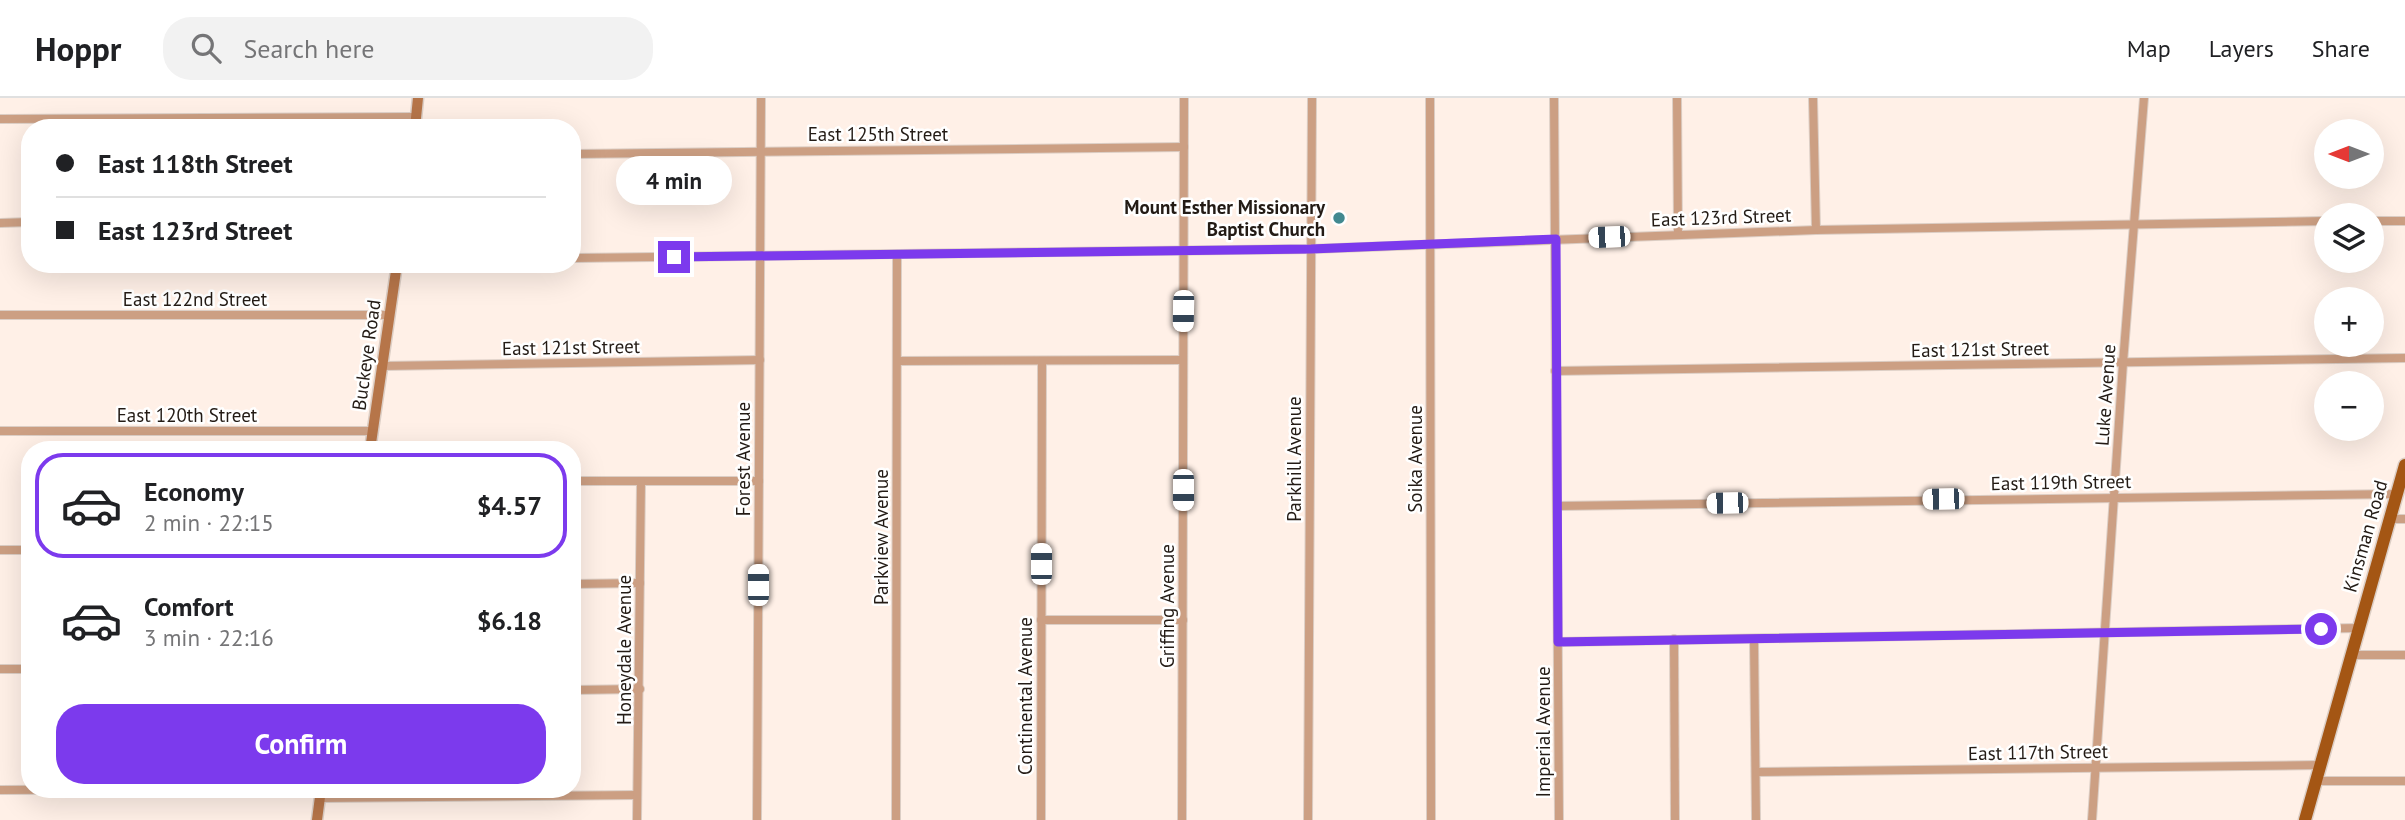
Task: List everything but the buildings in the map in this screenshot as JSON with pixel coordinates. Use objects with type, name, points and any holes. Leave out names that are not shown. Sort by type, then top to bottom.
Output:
[{"type":"main road","name":"Kinsman Road","points":[[2305,820],[2405,465]]},
{"type":"street","points":[[415,119],[418,98]]},
{"type":"street","name":"Forest Avenue","points":[[757,820],[761,98]]},
{"type":"street","name":"Griffing Avenue","points":[[1182,820],[1184,98]]},
{"type":"street","name":"Parkhill Avenue","points":[[1308,820],[1312,98]]},
{"type":"street","name":"Soika Avenue","points":[[1430,98],[1431,820]]},
{"type":"street","name":"Imperial Avenue","points":[[1554,98],[1559,820]]},
{"type":"street","points":[[1677,98],[1678,234]]},
{"type":"street","points":[[1813,98],[1816,230]]},
{"type":"street","name":"Luke Avenue","points":[[2092,820],[2144,98]]},
{"type":"street","points":[[0,119],[21,119]]},
{"type":"street","name":"East 125th Street","points":[[581,154],[1184,147]]},
{"type":"street","name":"East 123rd Street","points":[[581,258],[1311,249],[1816,230],[2314,221]]},
{"type":"street","points":[[2384,221],[2405,221]]},
{"type":"street","points":[[0,223],[21,222]]},
{"type":"street","name":"Parkview Avenue","points":[[896,820],[897,254]]},
{"type":"street","name":"Buckeye Road","points":[[371,441],[396,273]]},
{"type":"street","name":"East 122nd Street","points":[[0,315],[389,315]]},
{"type":"street","name":"East 121st Street","points":[[1556,371],[2405,358]]},
{"type":"street","name":"East 121st Street","points":[[382,366],[760,360]]},
{"type":"street","points":[[897,361],[1183,360]]},
{"type":"street","name":"Continental Avenue","points":[[1041,820],[1042,361]]},
{"type":"street","name":"East 120th Street","points":[[0,431],[373,431]]},
{"type":"street","points":[[581,481],[759,481]]},
{"type":"street","name":"Honeydale Avenue","points":[[637,820],[640,481]]},
{"type":"street","name":"East 119th Street","points":[[1558,506],[2397,494]]},
{"type":"street","points":[[2390,519],[2405,519]]},
{"type":"street","points":[[0,550],[21,550]]},
{"type":"street","points":[[581,584],[640,583]]},
{"type":"street","points":[[1041,620],[1183,620]]},
{"type":"street","points":[[1558,642],[2359,628]]},
{"type":"street","points":[[1674,639],[1675,820]]},
{"type":"street","points":[[1754,639],[1756,820]]},
{"type":"street","points":[[2352,656],[2405,655]]},
{"type":"street","points":[[0,669],[21,669]]},
{"type":"street","points":[[581,690],[640,689]]},
{"type":"street","name":"East 117th Street","points":[[1757,772],[2320,765]]},
{"type":"street","points":[[2316,781],[2405,781]]},
{"type":"street","points":[[0,790],[21,790]]},
{"type":"street","points":[[581,795],[637,795]]},
{"type":"street","points":[[317,820],[320,798]]},
{"type":"place","name":"Mount Esther Missionary Baptist Church","points":[[1339,218]]},
{"type":"route","points":[[674,257],[1311,249],[1556,239],[1558,642],[2321,629]]}]
